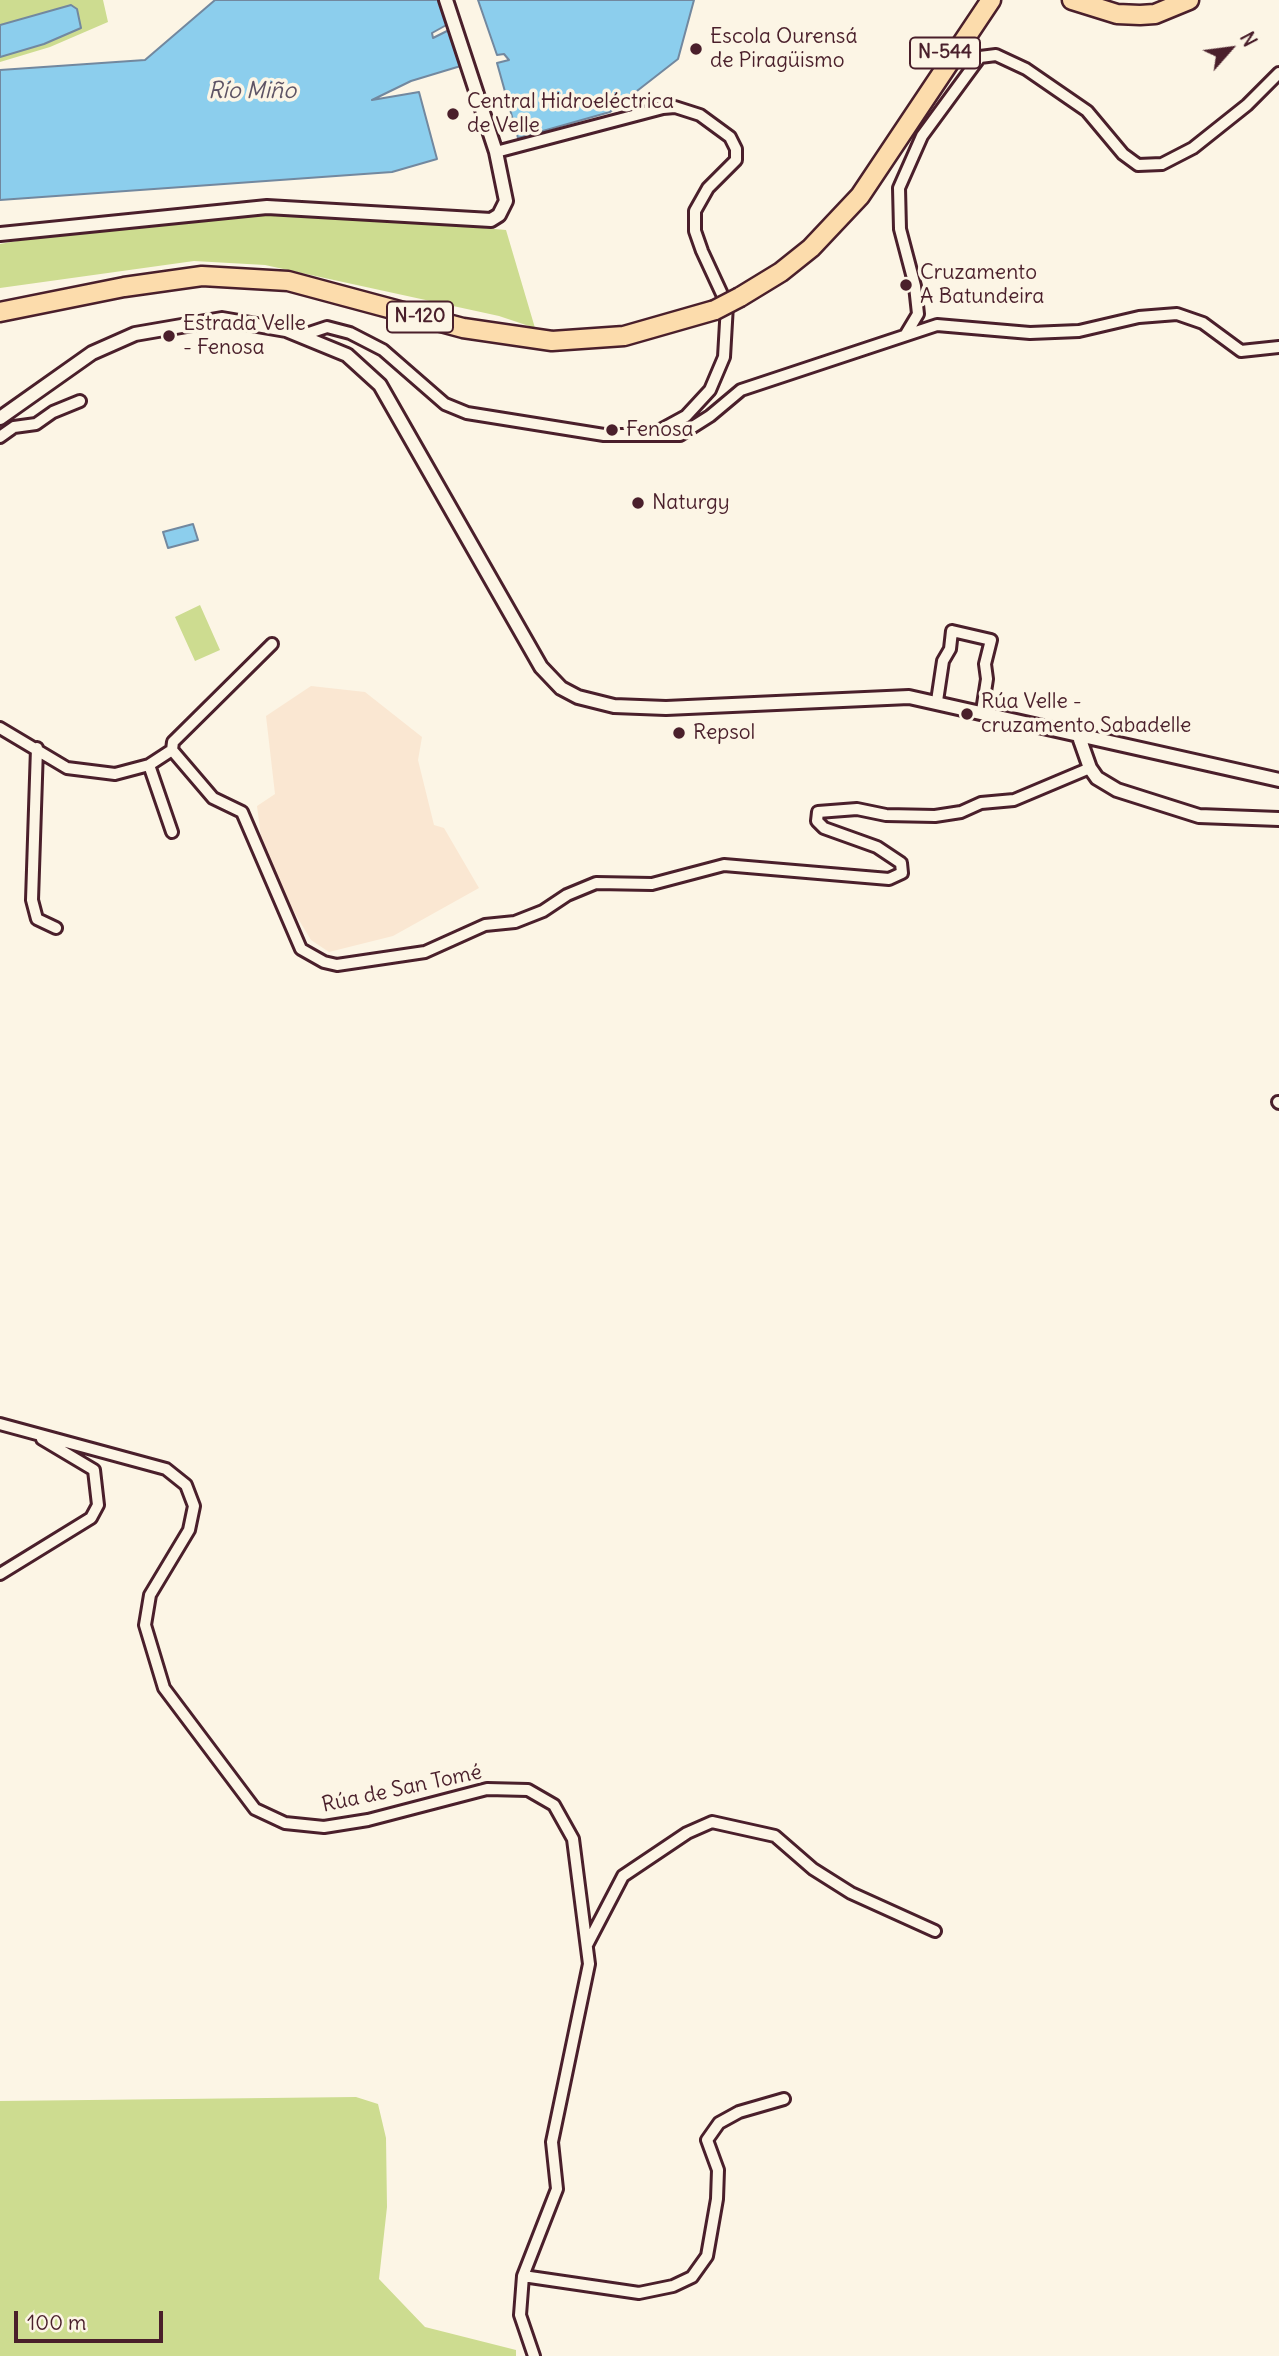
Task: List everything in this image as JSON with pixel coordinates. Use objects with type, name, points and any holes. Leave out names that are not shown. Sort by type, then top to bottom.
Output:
[{"type":"highway","points":[[1072,0],[1117,14],[1155,14],[1189,0]]},
{"type":"highway","points":[[1155,14],[1178,0]]},
{"type":"highway","name":"N-544","points":[[917,111],[939,64],[987,2]]},
{"type":"highway","name":"N-120","points":[[0,312],[124,287],[202,276],[288,281],[463,328],[552,341],[624,337],[715,310],[781,272],[819,239],[860,196],[917,111]]},
{"type":"highway","points":[[0,302],[124,287]]},
{"type":"street","points":[[0,234],[267,207],[491,220],[499,215],[506,201],[496,152],[446,0]]},
{"type":"street","points":[[906,334],[918,314],[915,286],[900,229],[899,188],[922,136],[980,57],[996,55],[1027,69],[1087,111],[1123,153],[1138,165],[1162,164],[1193,148],[1247,105],[1279,73]]},
{"type":"street","points":[[496,152],[675,107],[700,115],[730,137],[736,149],[736,160],[708,188],[695,211],[695,231],[727,305],[724,357],[710,390],[686,416],[651,436]]},
{"type":"street","points":[[303,335],[327,327],[350,333],[383,350],[445,404],[467,413],[604,435],[651,436],[680,435],[710,416],[741,390],[937,325],[1030,334],[1079,331],[1139,317],[1177,314],[1203,323],[1241,351],[1279,347]]},
{"type":"street","points":[[0,418],[92,353],[135,334],[222,319],[253,322],[303,335],[347,355],[380,385],[541,667],[561,688],[595,702],[639,708],[888,696],[937,701],[1279,780]]},
{"type":"street","points":[[0,437],[14,428],[36,424],[53,412],[80,401]]},
{"type":"street","points":[[937,701],[943,661],[950,649],[952,631],[991,640],[985,664],[987,679],[982,711]]},
{"type":"street","points":[[272,644],[173,742],[172,750],[213,798],[242,812],[301,949],[324,962],[337,965],[425,952],[485,925],[515,922],[543,911],[567,895],[596,883],[652,884],[724,865],[889,879],[902,873],[901,863],[877,847],[824,828],[817,821],[818,812],[857,809],[886,815],[936,816],[961,812],[981,803],[1014,800],[1090,768]]},
{"type":"street","points":[[0,728],[68,768],[115,774],[149,765],[172,750]]},
{"type":"street","points":[[1078,734],[1090,768],[1097,778],[1117,790],[1199,816],[1279,819]]},
{"type":"street","points":[[37,748],[32,900],[37,919],[56,928]]},
{"type":"street","points":[[149,765],[172,832]]},
{"type":"street","name":"Rúa de San Tomé","points":[[0,1424],[166,1469],[186,1485],[194,1506],[189,1530],[150,1595],[145,1625],[152,1656],[164,1688],[255,1809],[285,1823],[324,1827],[368,1820],[487,1789],[528,1790],[554,1805],[573,1839],[589,1964],[552,2142],[556,2189],[523,2276],[520,2315],[534,2356]]},
{"type":"street","points":[[0,1574],[92,1518],[98,1505],[94,1469],[32,1432]]},
{"type":"street","points":[[586,1946],[623,1876],[687,1833],[712,1822],[775,1836],[813,1869],[851,1893],[935,1931]]},
{"type":"street","points":[[523,2276],[639,2293],[673,2286],[692,2277],[706,2256],[718,2199],[718,2170],[707,2140],[719,2123],[739,2112],[785,2099]]},
{"type":"shaded area","points":[[311,686],[365,692],[422,737],[418,760],[434,825],[444,828],[479,888],[393,936],[329,952],[311,940],[282,892],[262,845],[257,806],[275,794],[266,716]]},
{"type":"green space","points":[[0,0],[103,0],[108,22],[50,47],[0,62]]},
{"type":"green space","points":[[255,208],[506,230],[535,328],[499,316],[265,265],[194,261],[0,288],[0,244],[166,215]]},
{"type":"green space","points":[[200,605],[220,650],[195,661],[175,617]]},
{"type":"green space","points":[[356,2097],[378,2104],[386,2138],[387,2207],[379,2279],[425,2327],[516,2350],[516,2356],[0,2356],[0,2101]]},
{"type":"water","name":"Río Miño","points":[[215,0],[440,0],[450,23],[432,33],[433,38],[453,28],[464,65],[411,81],[372,100],[419,92],[437,159],[392,172],[0,200],[0,70],[145,60]]},
{"type":"water","points":[[478,0],[694,0],[678,59],[610,112],[518,138],[497,63],[509,60],[504,54],[497,55]]},
{"type":"water","points":[[71,5],[77,9],[81,28],[44,44],[0,57],[0,25]]},
{"type":"water","points":[[193,524],[198,540],[168,548],[163,532]]},
{"type":"place","name":"Escola Ourensá de Piragüismo","points":[[696,49]]},
{"type":"place","name":"Central Hidroeléctrica de Velle","points":[[453,114]]},
{"type":"place","name":"Cruzamento A Batundeira","points":[[906,285]]},
{"type":"place","name":"Estrada Velle - Fenosa","points":[[169,336]]},
{"type":"place","name":"Fenosa","points":[[612,430]]},
{"type":"place","name":"Naturgy","points":[[638,503]]},
{"type":"place","name":"Rúa Velle - cruzamento Sabadelle","points":[[967,714]]},
{"type":"place","name":"Repsol","points":[[679,733]]}]
